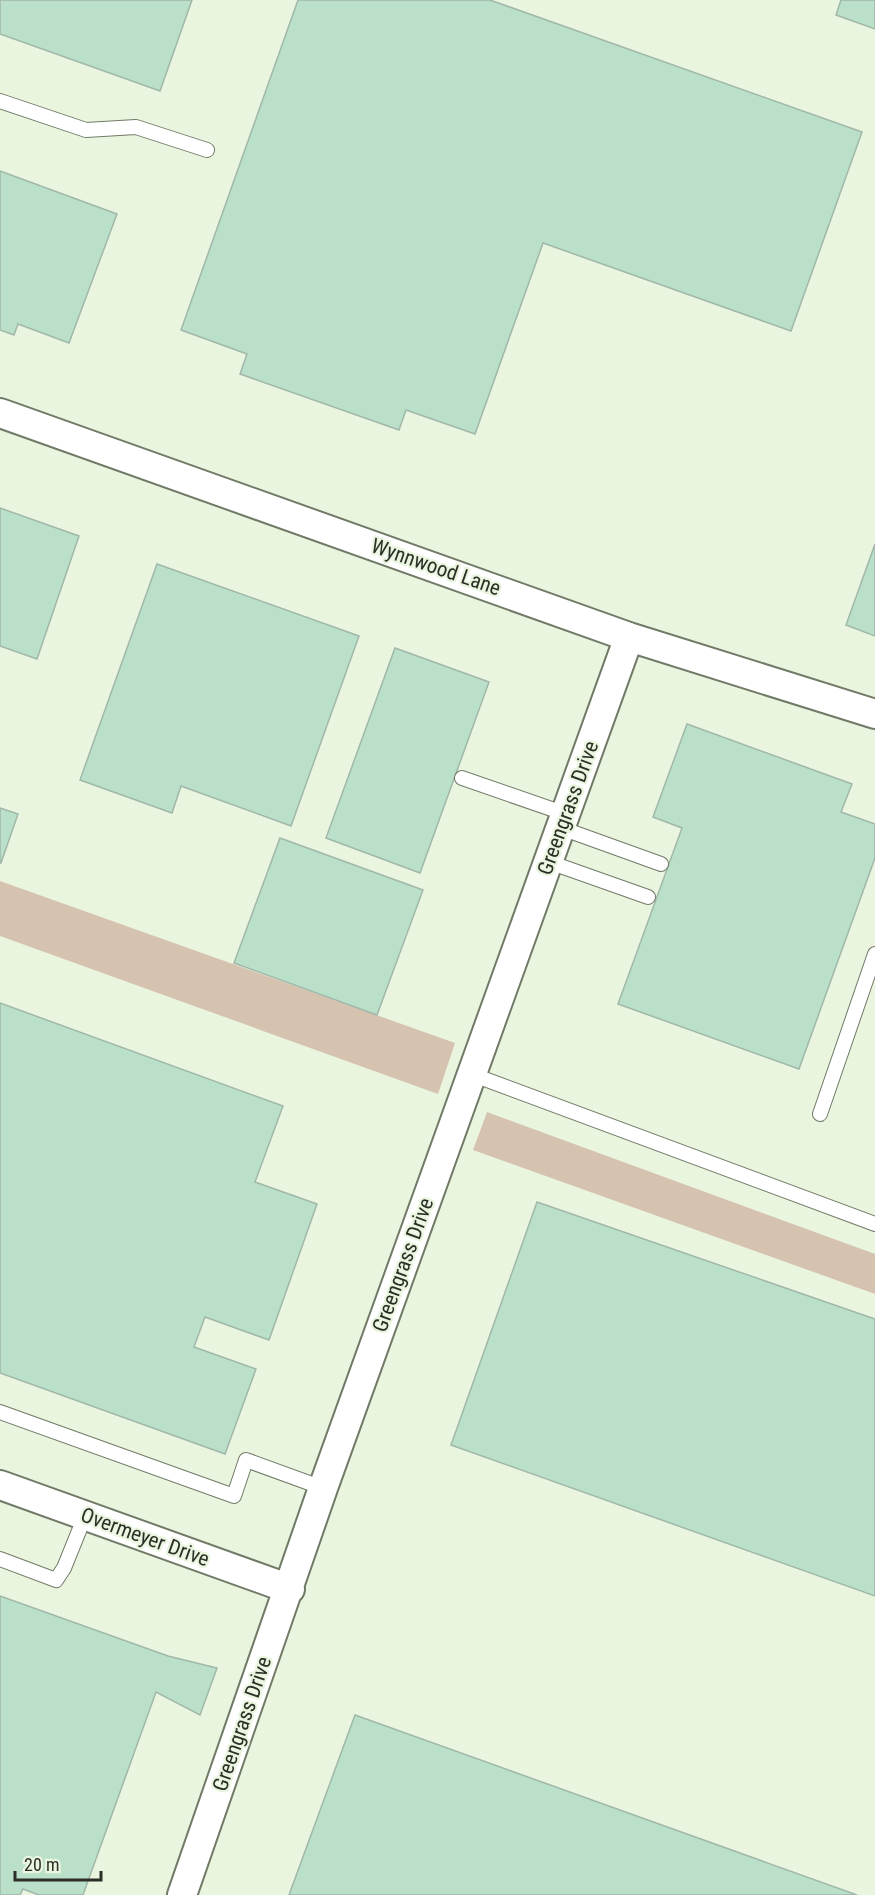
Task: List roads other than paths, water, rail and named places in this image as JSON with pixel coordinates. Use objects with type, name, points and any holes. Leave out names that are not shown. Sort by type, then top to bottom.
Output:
[{"type":"street","name":"Wynnwood Lane","points":[[0,413],[629,637],[875,714]]},
{"type":"street","name":"Greengrass Drive","points":[[182,1895],[290,1589],[323,1488],[629,637]]},
{"type":"street","name":"Overmeyer Drive","points":[[0,1485],[290,1589]]},
{"type":"lane","points":[[0,101],[86,130],[136,127],[207,150]]},
{"type":"lane","points":[[462,778],[661,864]]},
{"type":"lane","points":[[549,862],[648,897]]},
{"type":"lane","points":[[820,1114],[875,954]]},
{"type":"lane","points":[[471,1074],[875,1224]]},
{"type":"lane","points":[[0,1412],[234,1496],[246,1460],[323,1488]]},
{"type":"lane","points":[[0,1560],[56,1580],[64,1568],[85,1516]]}]
